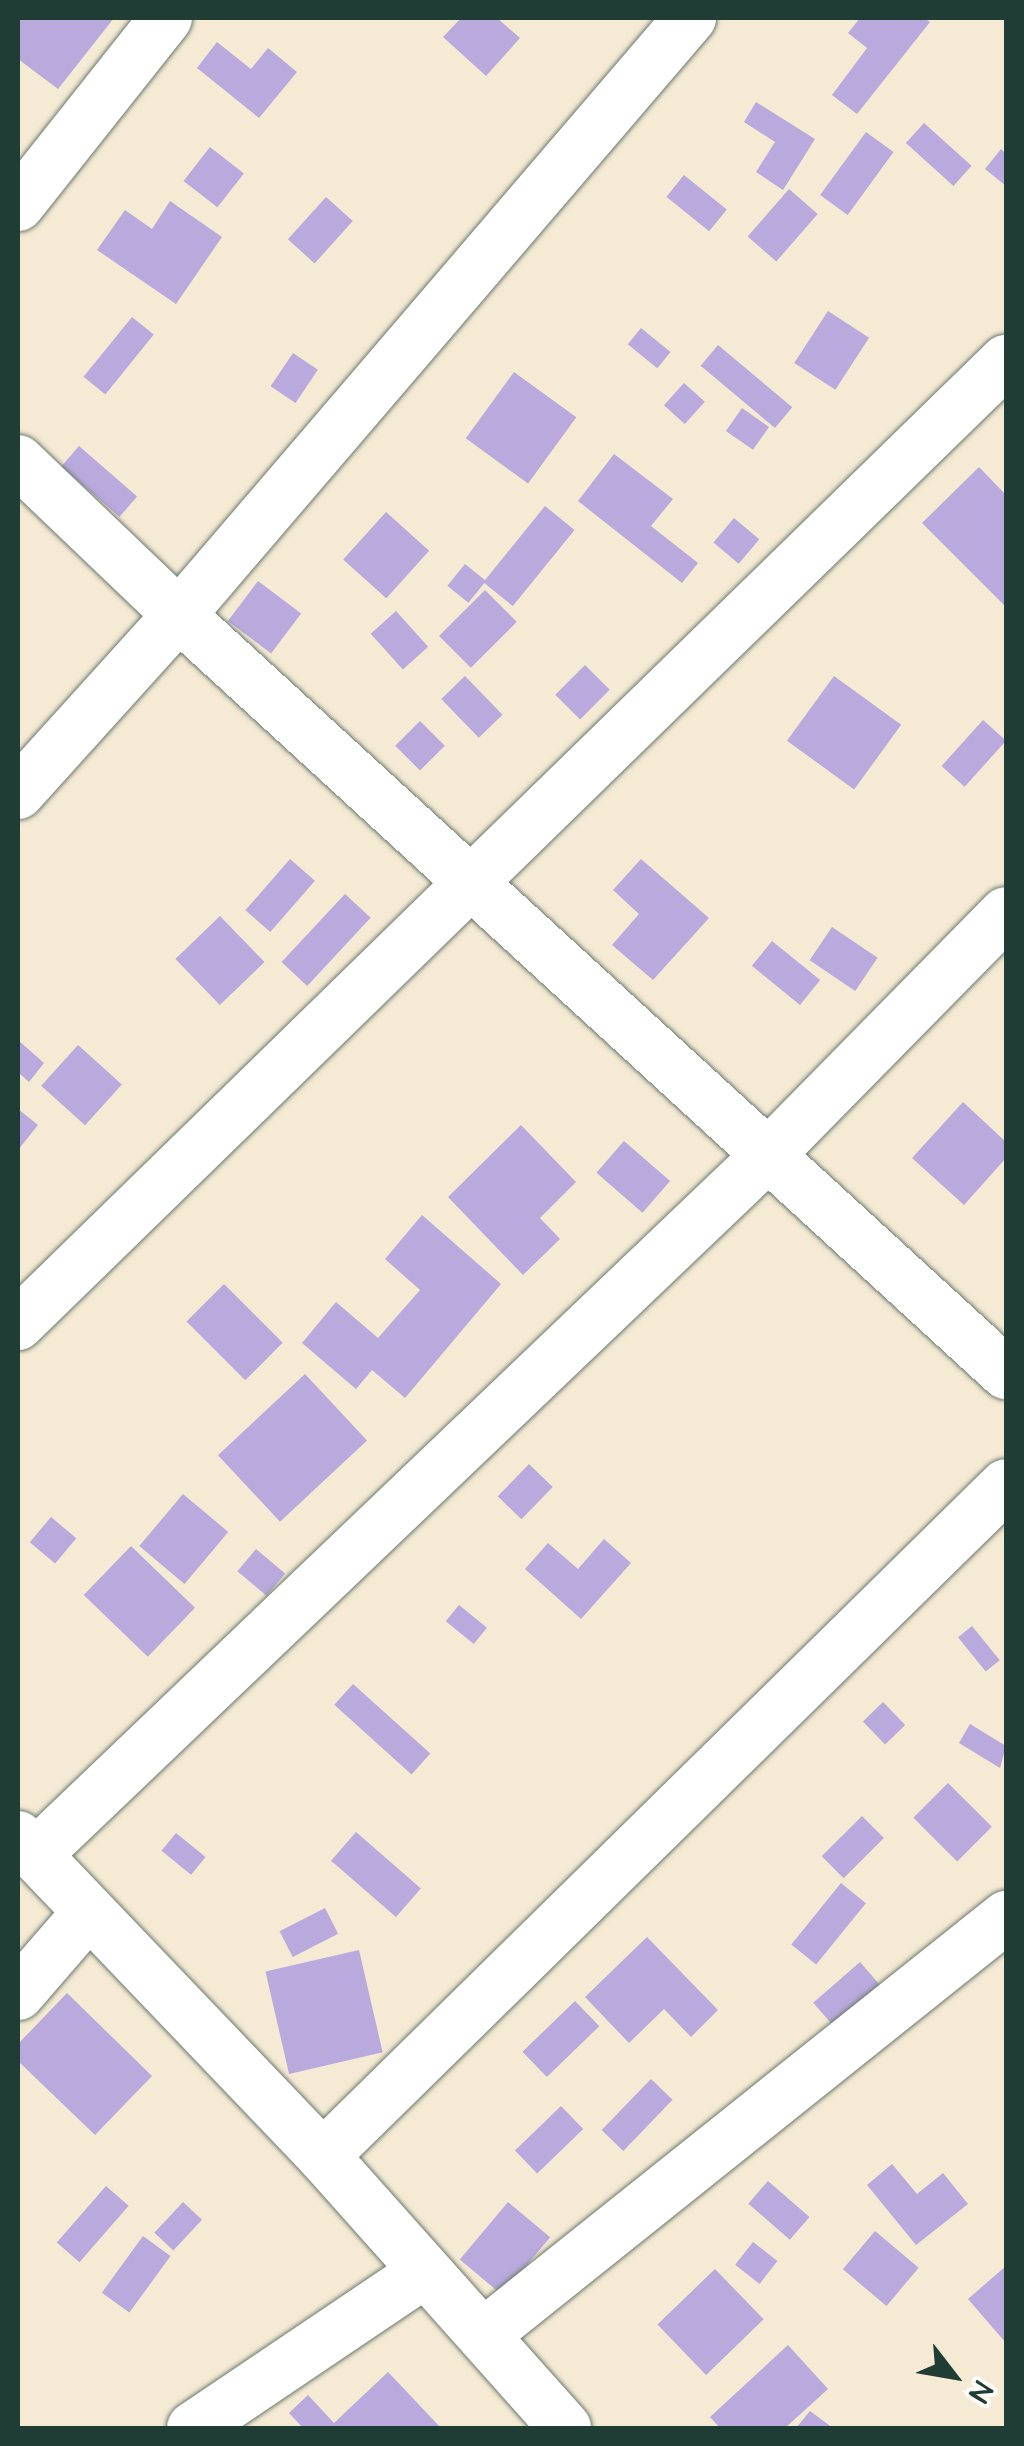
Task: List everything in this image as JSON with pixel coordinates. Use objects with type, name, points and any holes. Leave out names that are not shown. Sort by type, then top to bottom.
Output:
[{"type":"street","points":[[18,206],[166,18]]},
{"type":"street","points":[[18,793],[179,615],[690,18]]},
{"type":"street","points":[[18,1324],[1006,361]]},
{"type":"street","points":[[18,461],[179,615],[1006,1373]]},
{"type":"street","points":[[565,2428],[324,2156],[26,1846],[768,1155],[1006,913]]},
{"type":"street","points":[[324,2156],[1006,1484]]},
{"type":"street","points":[[18,1994],[89,1912]]},
{"type":"street","points":[[483,2336],[1006,1917]]},
{"type":"street","points":[[193,2428],[424,2272]]},
{"type":"building","points":[[18,18],[114,18],[58,89],[18,59]]},
{"type":"building","points":[[461,18],[497,18],[520,38],[486,76],[443,37]]},
{"type":"building","points":[[860,18],[924,18],[930,22],[857,114],[832,95],[867,48],[848,33]]},
{"type":"building","points":[[217,42],[251,69],[268,48],[297,72],[259,118],[197,68]]},
{"type":"building","points":[[756,102],[815,139],[783,190],[756,172],[775,142],[744,122]]},
{"type":"building","points":[[924,123],[972,166],[953,186],[906,143]]},
{"type":"building","points":[[866,132],[894,152],[848,215],[820,195]]},
{"type":"building","points":[[210,147],[244,173],[217,207],[184,181]]},
{"type":"building","points":[[1001,149],[1006,154],[1006,186],[985,169]]},
{"type":"building","points":[[684,175],[727,210],[709,231],[666,197]]},
{"type":"building","points":[[789,189],[818,214],[776,261],[748,237]]},
{"type":"building","points":[[326,197],[353,221],[315,263],[288,239]]},
{"type":"building","points":[[170,201],[222,237],[176,304],[97,250],[125,210],[152,229]]},
{"type":"building","points":[[828,311],[869,338],[835,390],[794,363]]},
{"type":"building","points":[[132,317],[154,335],[105,394],[84,377]]},
{"type":"building","points":[[641,328],[671,352],[657,368],[628,344]]},
{"type":"building","points":[[718,345],[792,407],[775,428],[701,366]]},
{"type":"building","points":[[293,353],[318,370],[296,403],[271,386]]},
{"type":"building","points":[[514,372],[576,417],[528,484],[466,438]]},
{"type":"building","points":[[684,383],[705,402],[685,424],[664,405]]},
{"type":"building","points":[[742,408],[769,427],[753,450],[726,431]]},
{"type":"building","points":[[79,446],[137,497],[119,517],[61,466]]},
{"type":"building","points":[[614,454],[673,499],[651,526],[698,563],[682,583],[578,501]]},
{"type":"building","points":[[979,467],[1006,495],[1006,607],[922,523]]},
{"type":"building","points":[[545,506],[575,530],[513,606],[483,582]]},
{"type":"building","points":[[386,512],[429,551],[386,598],[343,560]]},
{"type":"building","points":[[734,518],[759,539],[739,564],[713,543]]},
{"type":"building","points":[[465,564],[486,581],[468,603],[447,586]]},
{"type":"building","points":[[258,581],[301,613],[271,653],[228,621]]},
{"type":"building","points":[[485,590],[517,622],[471,668],[439,636]]},
{"type":"building","points":[[396,611],[428,647],[403,669],[371,634]]},
{"type":"building","points":[[585,665],[610,690],[580,719],[555,695]]},
{"type":"building","points":[[465,676],[503,715],[479,738],[441,699]]},
{"type":"building","points":[[834,676],[901,725],[854,790],[787,741]]},
{"type":"building","points":[[983,720],[1006,741],[965,787],[942,766]]},
{"type":"building","points":[[420,721],[445,746],[420,770],[395,746]]},
{"type":"building","points":[[290,859],[315,881],[270,932],[245,910]]},
{"type":"building","points":[[641,859],[709,918],[653,980],[612,945],[639,914],[613,890]]},
{"type":"building","points":[[345,894],[371,918],[307,986],[282,962]]},
{"type":"building","points":[[220,916],[264,962],[220,1005],[175,959]]},
{"type":"building","points":[[832,927],[878,958],[855,991],[810,960]]},
{"type":"building","points":[[772,941],[820,980],[800,1005],[752,966]]},
{"type":"building","points":[[18,1040],[44,1063],[29,1082],[18,1072]]},
{"type":"building","points":[[78,1045],[122,1084],[85,1125],[41,1086]]},
{"type":"building","points":[[963,1102],[1006,1142],[1006,1158],[964,1205],[912,1158]]},
{"type":"building","points":[[18,1109],[38,1125],[18,1150]]},
{"type":"building","points":[[521,1125],[576,1182],[540,1218],[560,1239],[523,1275],[448,1197]]},
{"type":"building","points":[[624,1141],[670,1181],[642,1213],[596,1173]]},
{"type":"building","points":[[422,1215],[501,1284],[405,1398],[372,1370],[356,1389],[302,1343],[336,1302],[378,1338],[420,1290],[385,1259]]},
{"type":"building","points":[[224,1284],[283,1343],[245,1380],[187,1321]]},
{"type":"building","points":[[305,1374],[367,1441],[280,1522],[218,1455]]},
{"type":"building","points":[[529,1464],[553,1487],[521,1519],[498,1496]]},
{"type":"building","points":[[183,1494],[228,1532],[184,1584],[139,1546]]},
{"type":"building","points":[[51,1517],[76,1538],[55,1563],[30,1542]]},
{"type":"building","points":[[604,1539],[631,1563],[581,1619],[525,1569],[548,1543],[578,1569]]},
{"type":"building","points":[[131,1546],[195,1608],[148,1657],[84,1595]]},
{"type":"building","points":[[256,1549],[285,1573],[266,1596],[237,1571]]},
{"type":"building","points":[[459,1605],[487,1628],[474,1644],[446,1621]]},
{"type":"building","points":[[972,1626],[1000,1660],[986,1672],[958,1637]]},
{"type":"building","points":[[353,1684],[430,1754],[412,1774],[334,1705]]},
{"type":"building","points":[[883,1702],[905,1725],[885,1744],[863,1721]]},
{"type":"building","points":[[970,1724],[1006,1746],[1000,1768],[959,1743]]},
{"type":"building","points":[[948,1783],[992,1827],[957,1861],[913,1818]]},
{"type":"building","points":[[862,1816],[884,1838],[844,1878],[822,1856]]},
{"type":"building","points":[[356,1832],[421,1888],[396,1917],[331,1861]]},
{"type":"building","points":[[176,1833],[206,1857],[191,1875],[162,1851]]},
{"type":"building","points":[[841,1883],[866,1903],[816,1965],[791,1944]]},
{"type":"building","points":[[325,1908],[338,1934],[293,1957],[280,1931]]},
{"type":"building","points":[[647,1937],[718,2010],[691,2037],[664,2009],[629,2043],[585,1997]]},
{"type":"building","points":[[359,1950],[383,2052],[289,2074],[265,1972]]},
{"type":"building","points":[[860,1962],[882,1987],[835,2028],[813,2003]]},
{"type":"building","points":[[67,1993],[152,2076],[95,2135],[18,2061],[18,2044]]},
{"type":"building","points":[[575,2001],[599,2026],[547,2077],[522,2052]]},
{"type":"building","points":[[651,2079],[673,2100],[623,2151],[602,2130]]},
{"type":"building","points":[[561,2106],[583,2129],[537,2173],[515,2150]]},
{"type":"building","points":[[892,2164],[917,2194],[943,2173],[968,2204],[916,2245],[867,2185]]},
{"type":"building","points":[[768,2181],[810,2217],[790,2240],[748,2204]]},
{"type":"building","points":[[106,2186],[129,2206],[79,2262],[57,2243]]},
{"type":"building","points":[[183,2202],[202,2220],[173,2250],[154,2233]]},
{"type":"building","points":[[508,2202],[550,2237],[502,2295],[460,2259]]},
{"type":"building","points":[[875,2231],[919,2268],[887,2306],[843,2269]]},
{"type":"building","points":[[143,2236],[171,2256],[129,2313],[102,2293]]},
{"type":"building","points":[[753,2242],[777,2261],[760,2284],[735,2265]]},
{"type":"building","points":[[1006,2266],[1006,2343],[968,2299]]},
{"type":"building","points":[[715,2269],[764,2319],[706,2375],[657,2325]]},
{"type":"building","points":[[788,2345],[828,2389],[785,2428],[720,2428],[710,2417]]},
{"type":"building","points":[[388,2372],[441,2428],[303,2428],[289,2413],[308,2395],[334,2423]]},
{"type":"building","points":[[810,2411],[833,2428],[796,2428]]}]
